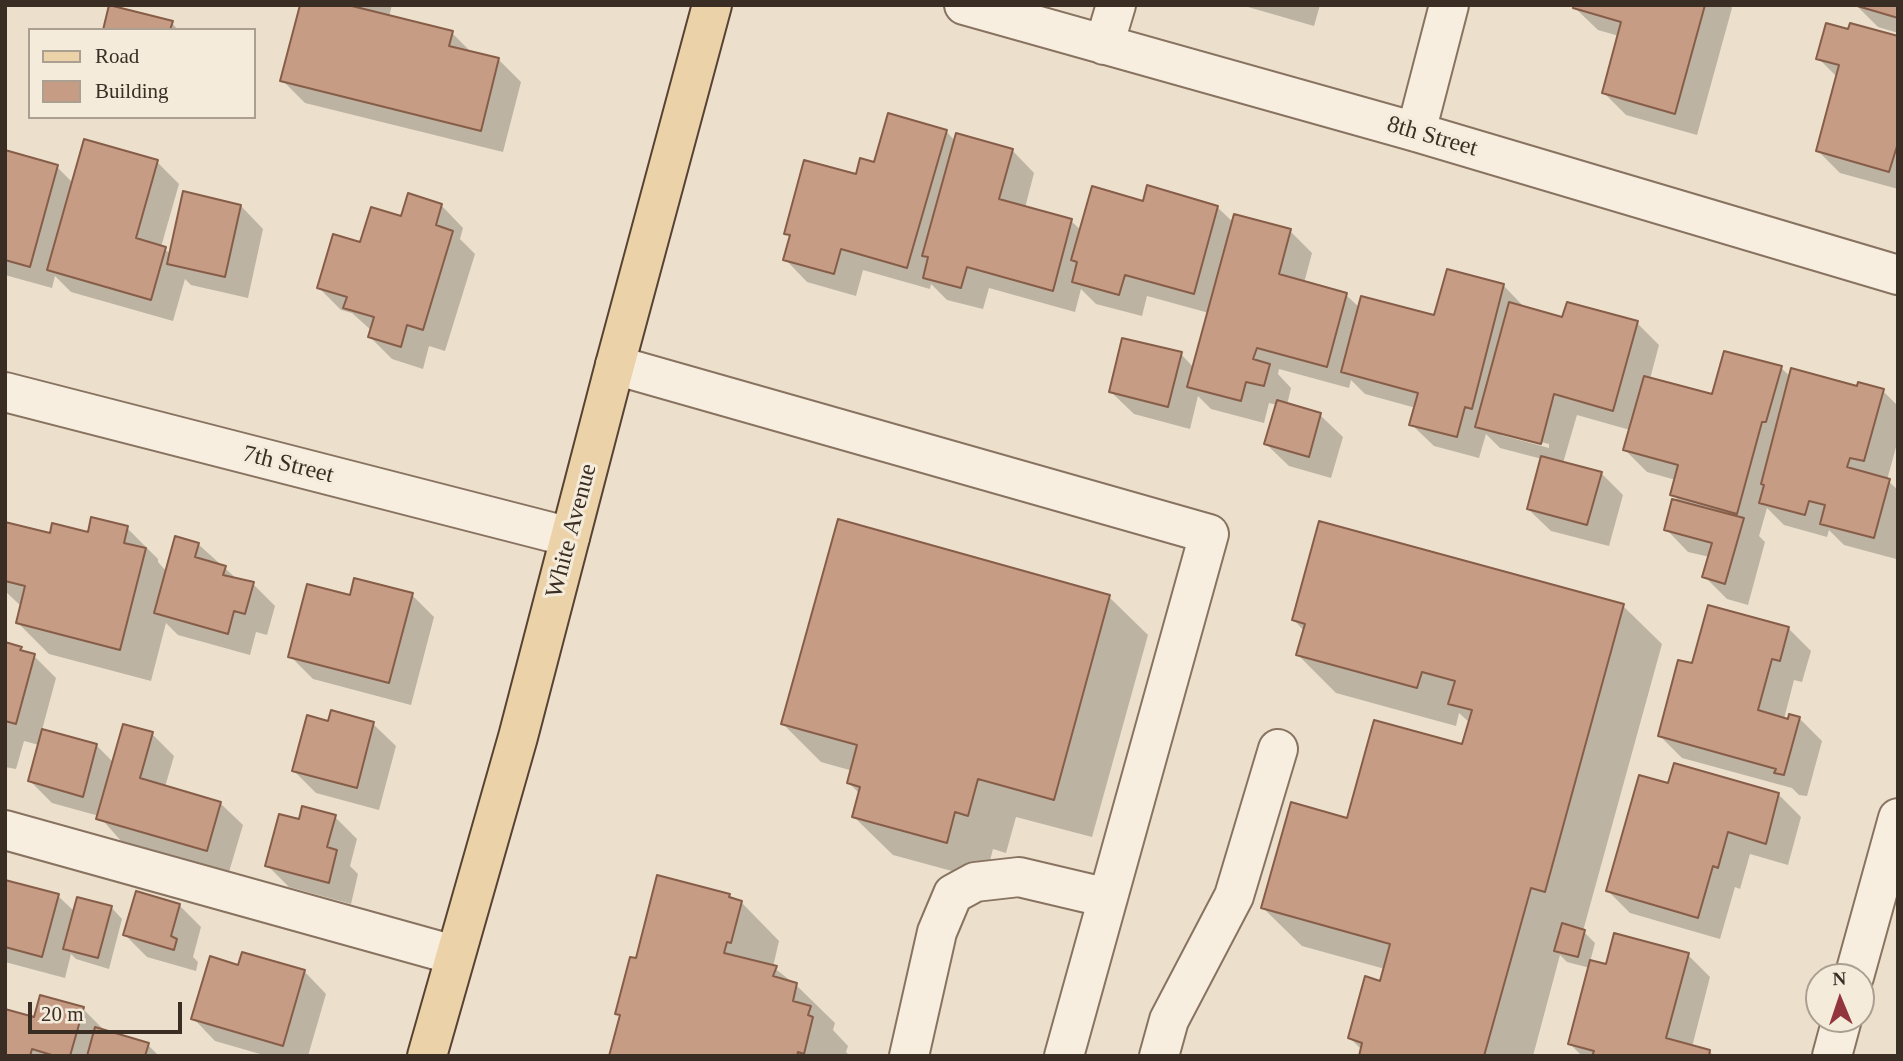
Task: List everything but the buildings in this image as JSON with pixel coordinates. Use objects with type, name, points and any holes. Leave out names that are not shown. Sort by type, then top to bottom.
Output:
[{"type":"main road","name":"White Avenue","points":[[427,1056],[518,737],[712,5]]},
{"type":"street","name":"8th Street","points":[[964,5],[1416,132],[1898,275]]},
{"type":"street","points":[[1104,45],[1115,5]]},
{"type":"street","points":[[1416,132],[1449,5]]},
{"type":"street","points":[[615,365],[1209,534],[1064,1056]]},
{"type":"street","name":"7th Street","points":[[5,392],[570,537]]},
{"type":"street","points":[[1159,1056],[1169,1020],[1234,896],[1278,748]]},
{"type":"street","points":[[1858,963],[1898,818]]},
{"type":"street","points":[[5,830],[454,955]]},
{"type":"street","points":[[909,1056],[937,932],[953,894],[975,882],[1019,877],[1108,898]]},
{"type":"street","points":[[1832,1056],[1838,1033]]}]
